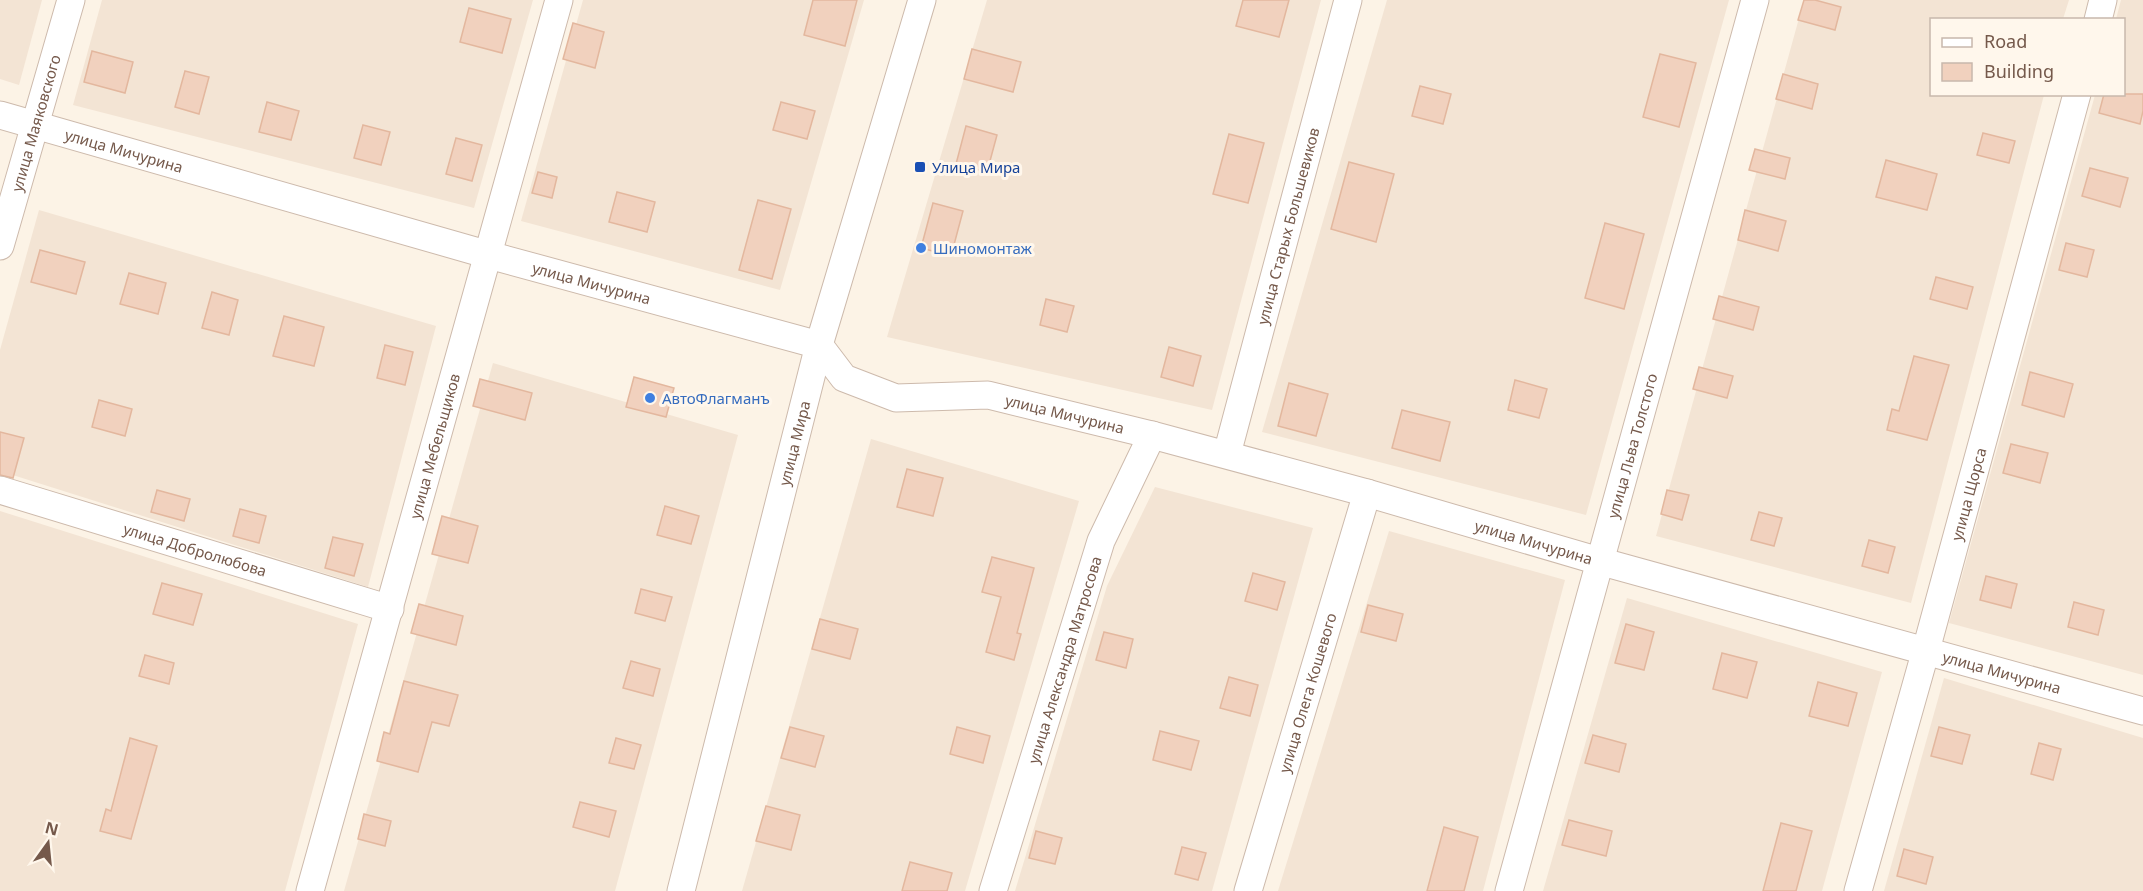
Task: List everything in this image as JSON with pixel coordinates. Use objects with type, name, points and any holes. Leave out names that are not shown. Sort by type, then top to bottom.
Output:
[{"type":"street","name":"улица Маяковского","points":[[0,246],[71,0]]},
{"type":"street","name":"улица Мебельщиков","points":[[310,891],[559,0]]},
{"type":"street","name":"улица Мира","points":[[681,891],[819,345],[922,0]]},
{"type":"street","name":"улица Старых Большевиков","points":[[1227,454],[1348,0]]},
{"type":"street","name":"улица Льва Толстого","points":[[1509,891],[1755,0]]},
{"type":"street","points":[[2098,18],[2103,0]]},
{"type":"street","name":"улица Щорса","points":[[1858,891],[2076,96]]},
{"type":"street","name":"улица Мичурина","points":[[0,115],[489,255],[819,345],[844,378],[896,398],[988,395],[1152,435],[1227,454],[1599,561],[2143,711]]},
{"type":"street","name":"улица Александра Матросова","points":[[993,891],[1101,541],[1152,435]]},
{"type":"street","name":"улица Добролюбова","points":[[0,490],[390,609]]},
{"type":"street","name":"улица Олега Кошевого","points":[[1248,891],[1366,493]]},
{"type":"shaded area","points":[[0,0],[42,0],[19,85],[0,79]]},
{"type":"shaded area","points":[[102,0],[533,0],[474,208],[73,105]]},
{"type":"shaded area","points":[[583,0],[864,0],[780,290],[521,221]]},
{"type":"shaded area","points":[[987,0],[1321,0],[1212,410],[887,337]]},
{"type":"shaded area","points":[[1387,0],[1729,0],[1586,515],[1262,432]]},
{"type":"shaded area","points":[[1804,0],[2069,0],[2063,18],[1930,18],[1930,96],[2044,96],[1911,603],[1656,536]]},
{"type":"shaded area","points":[[2121,0],[2143,0],[2143,675],[1949,623],[2095,96],[2125,96],[2125,18],[2116,18]]},
{"type":"shaded area","points":[[39,210],[436,326],[368,587],[0,471],[0,350]]},
{"type":"shaded area","points":[[493,363],[738,435],[615,891],[344,891]]},
{"type":"shaded area","points":[[871,439],[1079,501],[965,891],[742,891]]},
{"type":"shaded area","points":[[1155,487],[1313,528],[1212,891],[1015,891],[1107,586]]},
{"type":"shaded area","points":[[0,511],[358,624],[285,891],[0,891]]},
{"type":"shaded area","points":[[1389,531],[1565,580],[1483,891],[1278,891]]},
{"type":"shaded area","points":[[1627,598],[1882,672],[1822,891],[1543,891]]},
{"type":"shaded area","points":[[1944,678],[2143,738],[2143,891],[1884,891]]},
{"type":"building","points":[[813,0],[857,0],[845,46],[804,35]]},
{"type":"building","points":[[1243,0],[1289,0],[1279,37],[1236,26]]},
{"type":"building","points":[[1804,0],[1815,0],[1841,7],[1835,30],[1798,20]]},
{"type":"building","points":[[469,8],[511,19],[502,53],[460,42]]},
{"type":"building","points":[[573,23],[604,32],[595,68],[563,59]]},
{"type":"building","points":[[972,49],[1021,62],[1013,92],[964,79]]},
{"type":"building","points":[[92,51],[133,62],[125,93],[84,82]]},
{"type":"building","points":[[1660,54],[1696,63],[1679,127],[1643,117]]},
{"type":"building","points":[[185,71],[209,77],[199,114],[175,107]]},
{"type":"building","points":[[1783,74],[1818,84],[1812,109],[1776,99]]},
{"type":"building","points":[[1420,86],[1451,94],[1443,124],[1412,116]]},
{"type":"building","points":[[2143,94],[2140,124],[2099,113],[2103,96]]},
{"type":"building","points":[[267,102],[299,111],[291,140],[259,132]]},
{"type":"building","points":[[781,102],[815,111],[807,139],[773,130]]},
{"type":"building","points":[[363,125],[390,132],[381,165],[354,158]]},
{"type":"building","points":[[966,126],[997,135],[987,172],[956,164]]},
{"type":"building","points":[[1983,133],[2015,141],[2009,163],[1977,155]]},
{"type":"building","points":[[1229,134],[1264,143],[1248,203],[1213,194]]},
{"type":"building","points":[[456,138],[482,145],[472,181],[446,174]]},
{"type":"building","points":[[1755,149],[1790,158],[1785,179],[1749,170]]},
{"type":"building","points":[[1886,160],[1937,174],[1927,210],[1876,197]]},
{"type":"building","points":[[1349,162],[1394,174],[1376,242],[1331,229]]},
{"type":"building","points":[[2090,168],[2128,178],[2120,207],[2082,196]]},
{"type":"building","points":[[538,172],[557,177],[552,198],[532,193]]},
{"type":"building","points":[[617,192],[655,202],[647,232],[609,222]]},
{"type":"building","points":[[758,200],[791,209],[772,279],[739,270]]},
{"type":"building","points":[[933,203],[963,211],[951,256],[921,248]]},
{"type":"building","points":[[1745,210],[1786,221],[1778,251],[1738,240]]},
{"type":"building","points":[[1605,223],[1644,234],[1624,309],[1585,298]]},
{"type":"building","points":[[2066,243],[2094,250],[2087,277],[2059,270]]},
{"type":"building","points":[[40,250],[85,262],[76,294],[31,282]]},
{"type":"building","points":[[129,273],[166,283],[158,314],[120,304]]},
{"type":"building","points":[[1936,277],[1973,287],[1967,309],[1930,299]]},
{"type":"building","points":[[212,292],[238,300],[229,335],[202,328]]},
{"type":"building","points":[[1719,296],[1759,307],[1753,330],[1713,319]]},
{"type":"building","points":[[1046,299],[1074,306],[1067,332],[1040,325]]},
{"type":"building","points":[[284,316],[324,327],[314,366],[273,356]]},
{"type":"building","points":[[385,345],[413,352],[405,385],[377,378]]},
{"type":"building","points":[[1169,347],[1201,356],[1193,386],[1161,377]]},
{"type":"building","points":[[1914,356],[1949,365],[1927,440],[1887,430],[1892,409],[1899,411]]},
{"type":"building","points":[[1699,367],[1733,376],[1727,398],[1693,389]]},
{"type":"building","points":[[2030,372],[2073,384],[2064,417],[2022,405]]},
{"type":"building","points":[[634,377],[674,388],[666,417],[626,407]]},
{"type":"building","points":[[480,379],[532,393],[525,420],[473,406]]},
{"type":"building","points":[[1515,380],[1547,389],[1539,418],[1508,410]]},
{"type":"building","points":[[1289,383],[1328,394],[1316,436],[1278,426]]},
{"type":"building","points":[[99,400],[132,409],[125,436],[92,427]]},
{"type":"building","points":[[1402,410],[1450,422],[1440,461],[1392,448]]},
{"type":"building","points":[[0,432],[24,438],[13,478],[0,475]]},
{"type":"building","points":[[2011,444],[2048,453],[2040,483],[2003,473]]},
{"type":"building","points":[[907,469],[943,478],[933,516],[897,507]]},
{"type":"building","points":[[157,490],[190,499],[184,521],[151,512]]},
{"type":"building","points":[[1667,490],[1689,495],[1682,520],[1661,514]]},
{"type":"building","points":[[665,506],[699,516],[691,544],[657,535]]},
{"type":"building","points":[[240,509],[266,516],[259,543],[233,536]]},
{"type":"building","points":[[1759,512],[1782,518],[1774,546],[1751,540]]},
{"type":"building","points":[[442,516],[478,526],[468,563],[432,554]]},
{"type":"building","points":[[333,537],[363,544],[354,576],[325,568]]},
{"type":"building","points":[[1869,540],[1895,547],[1888,573],[1862,566]]},
{"type":"building","points":[[992,557],[1034,568],[1017,633],[1021,634],[1014,660],[986,652],[1001,597],[982,592]]},
{"type":"building","points":[[1253,573],[1285,582],[1277,610],[1245,601]]},
{"type":"building","points":[[1986,576],[2017,584],[2011,608],[1980,600]]},
{"type":"building","points":[[162,583],[202,594],[193,625],[153,614]]},
{"type":"building","points":[[641,589],[672,597],[665,621],[635,613]]},
{"type":"building","points":[[2074,602],[2104,610],[2098,635],[2068,627]]},
{"type":"building","points":[[419,604],[463,616],[456,645],[411,633]]},
{"type":"building","points":[[1368,605],[1403,614],[1396,641],[1361,632]]},
{"type":"building","points":[[820,619],[858,629],[850,659],[812,649]]},
{"type":"building","points":[[1626,624],[1654,632],[1644,670],[1615,663]]},
{"type":"building","points":[[1104,632],[1133,639],[1126,668],[1096,660]]},
{"type":"building","points":[[1722,653],[1757,662],[1747,698],[1713,689]]},
{"type":"building","points":[[145,655],[174,663],[169,684],[139,676]]},
{"type":"building","points":[[631,661],[660,669],[653,696],[623,688]]},
{"type":"building","points":[[1229,677],[1258,685],[1250,716],[1220,708]]},
{"type":"building","points":[[404,681],[458,695],[449,726],[432,722],[418,772],[377,761],[384,732],[390,734]]},
{"type":"building","points":[[1818,682],[1857,693],[1848,726],[1809,716]]},
{"type":"building","points":[[790,727],[824,736],[815,767],[781,758]]},
{"type":"building","points":[[957,727],[990,736],[983,763],[950,754]]},
{"type":"building","points":[[1939,727],[1970,735],[1962,764],[1931,756]]},
{"type":"building","points":[[1160,731],[1199,741],[1191,770],[1153,760]]},
{"type":"building","points":[[1593,735],[1626,744],[1619,772],[1585,763]]},
{"type":"building","points":[[130,738],[157,746],[131,839],[100,831],[106,809],[111,811]]},
{"type":"building","points":[[616,738],[641,745],[634,769],[609,763]]},
{"type":"building","points":[[2039,743],[2061,749],[2053,780],[2031,774]]},
{"type":"building","points":[[580,802],[616,811],[609,837],[573,827]]},
{"type":"building","points":[[766,806],[800,815],[791,850],[756,841]]},
{"type":"building","points":[[364,814],[391,821],[385,846],[358,839]]},
{"type":"building","points":[[1569,820],[1612,831],[1606,856],[1562,845]]},
{"type":"building","points":[[1781,823],[1812,831],[1796,891],[1763,891]]},
{"type":"building","points":[[1444,827],[1478,837],[1464,891],[1427,891]]},
{"type":"building","points":[[1036,831],[1062,838],[1055,864],[1029,858]]},
{"type":"building","points":[[1182,847],[1206,853],[1198,880],[1175,874]]},
{"type":"building","points":[[1904,849],[1933,857],[1926,884],[1897,876]]},
{"type":"building","points":[[910,862],[952,873],[947,891],[902,891]]},
{"type":"place","name":"Улица Мира","points":[[920,167]]},
{"type":"place","name":"Шиномонтаж","points":[[921,248]]},
{"type":"place","name":"АвтоФлагманъ","points":[[650,398]]}]
